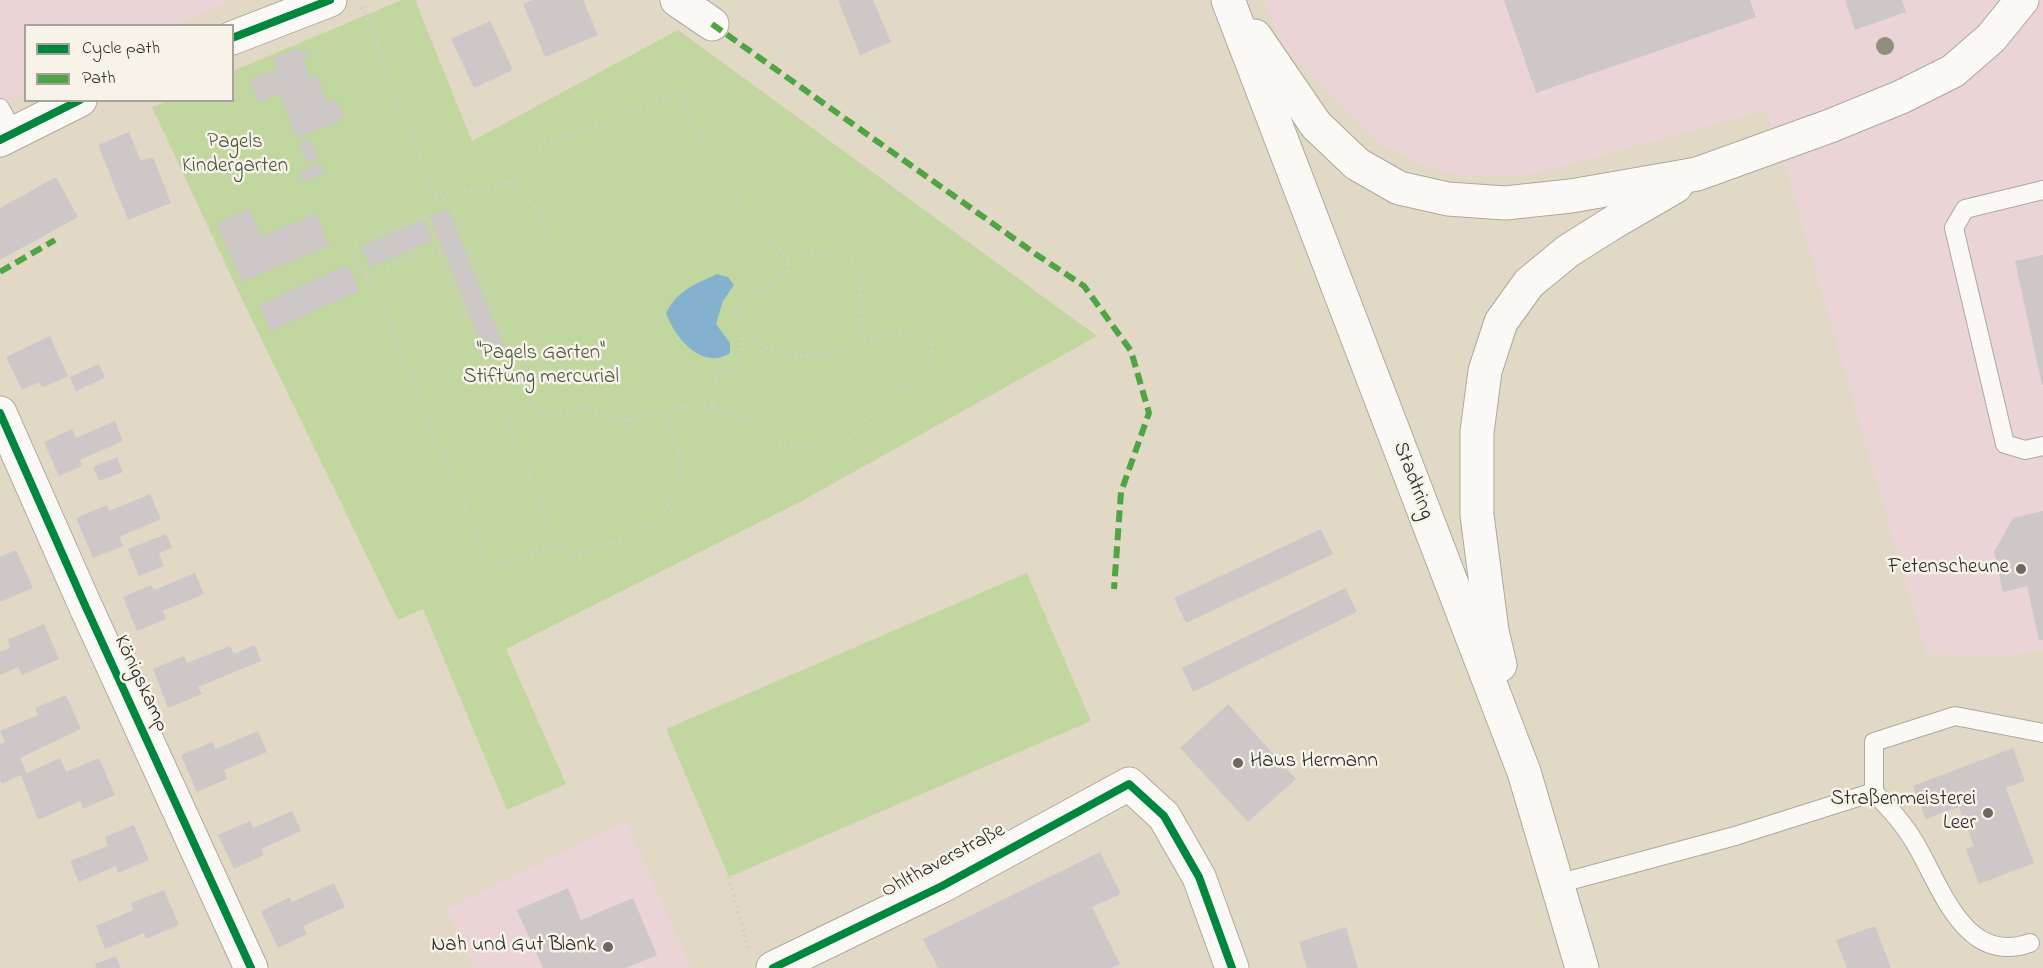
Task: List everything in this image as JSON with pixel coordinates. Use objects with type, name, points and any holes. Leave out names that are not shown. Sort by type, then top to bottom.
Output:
[{"type":"main road","points":[[234,37],[330,0]]},
{"type":"main road","points":[[677,0],[712,24]]},
{"type":"main road","points":[[1229,0],[1316,125],[1357,164],[1399,188],[1448,199],[1505,203],[1570,196],[1697,174]]},
{"type":"main road","name":"Stadtring","points":[[1229,0],[1524,772],[1582,968]]},
{"type":"main road","points":[[1524,772],[1492,631],[1477,515],[1477,432],[1485,371],[1501,322],[1529,283],[1568,251],[1614,222],[1697,174],[1850,118],[1901,97],[1953,71],[1991,38],[2022,0]]},
{"type":"main road","points":[[4,127],[74,102]]},
{"type":"main road","name":"Königskamp","points":[[0,413],[251,968]]},
{"type":"main road","name":"Ohlthaverstraße","points":[[762,962],[942,886],[1128,784],[1164,816],[1199,877],[1232,968]]},
{"type":"lane","points":[[2043,190],[1965,209],[1954,228],[2005,444],[2025,450],[2043,446]]},
{"type":"lane","points":[[2030,943],[2017,948],[1996,946],[1979,939],[1964,928],[1914,842],[1874,792],[1874,742],[1954,716],[2043,733]]},
{"type":"lane","points":[[1557,884],[1735,836],[1874,792]]},
{"type":"path","points":[[360,0],[436,196],[452,205],[536,417],[583,408],[627,421],[692,406],[712,408],[742,418],[757,426],[776,442],[822,449],[849,438],[888,396],[928,372],[934,358],[931,345],[918,333],[891,333],[846,348],[804,357],[767,348],[742,332]]},
{"type":"path","points":[[436,196],[510,183],[534,148],[626,114],[676,92],[746,210],[788,259],[787,273],[746,299],[733,315],[742,332],[742,361],[717,376],[712,408]]},
{"type":"path","points":[[510,183],[537,209],[556,268]]},
{"type":"path","points":[[436,196],[426,216],[355,242],[358,268],[376,290],[491,570],[557,545]]},
{"type":"path","points":[[426,216],[557,545],[574,556],[637,533],[656,520],[675,494],[680,475],[679,460],[667,410]]},
{"type":"path","points":[[365,276],[438,247]]},
{"type":"path","points":[[788,259],[807,253],[833,252],[852,262],[862,281],[860,307],[865,342]]},
{"type":"path","points":[[627,421],[640,451]]},
{"type":"path","points":[[729,877],[762,962]]},
{"type":"shaded area","points":[[0,0],[232,0],[177,24],[24,24],[24,93],[0,106]]},
{"type":"shaded area","points":[[1264,0],[2043,0],[2043,650],[1998,656],[1926,654],[1787,173],[1765,110],[1519,176],[1464,176],[1427,166],[1381,145],[1283,46]]},
{"type":"shaded area","points":[[626,821],[691,968],[474,968],[446,909]]},
{"type":"green space","name":"\"Pagels Garten\" Stiftung mercurial","points":[[402,0],[415,0],[472,141],[678,30],[1097,336],[800,502],[506,649],[566,784],[507,810],[423,609],[398,620],[239,293],[152,107],[165,102],[234,102],[234,71]]},
{"type":"green space","points":[[1027,573],[1091,721],[729,877],[666,729]]},
{"type":"water","points":[[717,274],[728,277],[734,285],[723,301],[716,324],[730,343],[730,353],[715,358],[704,357],[683,342],[666,313],[682,293]]},
{"type":"building","points":[[533,0],[583,0],[598,35],[545,57],[523,4]]},
{"type":"building","points":[[838,0],[873,0],[891,42],[860,55]]},
{"type":"building","points":[[1504,0],[1750,0],[1756,17],[1536,93]]},
{"type":"building","points":[[1845,0],[1902,0],[1906,12],[1855,30]]},
{"type":"building","points":[[490,21],[513,70],[474,88],[451,39]]},
{"type":"building","points":[[299,48],[301,52],[307,50],[309,55],[302,58],[310,77],[316,74],[327,103],[336,99],[344,119],[297,138],[279,94],[259,102],[250,80],[277,69],[273,58]]},
{"type":"building","points":[[129,132],[141,161],[153,157],[171,203],[128,220],[98,145]]},
{"type":"building","points":[[310,139],[318,159],[308,164],[299,143]]},
{"type":"building","points":[[320,163],[325,173],[304,182],[299,172]]},
{"type":"building","points":[[56,177],[78,217],[0,260],[0,208]]},
{"type":"building","name":"Pagels Kindergarten","points":[[250,209],[261,237],[316,213],[329,245],[242,282],[217,223]]},
{"type":"building","points":[[448,209],[505,349],[486,356],[430,216]]},
{"type":"building","points":[[423,220],[432,241],[370,267],[361,246]]},
{"type":"building","points":[[2043,255],[2043,385],[2042,385],[2015,261]]},
{"type":"building","points":[[348,265],[359,291],[270,331],[259,305]]},
{"type":"building","points":[[50,336],[68,376],[42,388],[39,382],[22,390],[6,357]]},
{"type":"building","points":[[99,364],[105,378],[76,391],[70,377]]},
{"type":"building","points":[[115,421],[123,441],[80,460],[82,466],[59,476],[44,442],[72,429],[76,438]]},
{"type":"building","points":[[117,457],[123,472],[99,481],[93,467]]},
{"type":"building","points":[[150,494],[161,519],[119,537],[123,546],[93,558],[76,518],[107,505],[109,511]]},
{"type":"building","name":"Fetenscheune","points":[[2043,511],[2043,640],[2039,640],[2027,586],[2003,592],[1994,552],[2013,518]]},
{"type":"building","points":[[1321,529],[1333,554],[1186,623],[1174,598]]},
{"type":"building","points":[[166,534],[172,548],[159,553],[164,566],[139,576],[128,549]]},
{"type":"building","points":[[16,550],[33,588],[0,602],[0,557]]},
{"type":"building","points":[[195,573],[204,594],[163,611],[166,619],[137,631],[123,597],[151,585],[154,590]]},
{"type":"building","points":[[1345,588],[1357,612],[1193,692],[1182,668]]},
{"type":"building","points":[[44,624],[59,659],[22,675],[18,667],[0,675],[0,652],[10,648],[7,640]]},
{"type":"building","points":[[255,645],[261,661],[198,687],[202,694],[168,708],[153,669],[184,656],[187,663],[230,646],[234,654]]},
{"type":"building","points":[[66,695],[81,729],[20,758],[27,773],[60,758],[66,772],[99,758],[115,795],[83,809],[80,801],[38,820],[21,775],[2,784],[0,780],[0,744],[5,742],[0,731],[38,715],[35,708]]},
{"type":"building","name":"Haus Hermann","points":[[1228,704],[1296,779],[1248,822],[1180,748]]},
{"type":"building","points":[[258,731],[267,752],[224,770],[227,779],[197,792],[181,755],[212,742],[216,749]]},
{"type":"building","name":"Straßenmeisterei Leer","points":[[2013,748],[2025,781],[2006,788],[2034,863],[1979,884],[1966,849],[1974,846],[1959,807],[1926,819],[1913,786]]},
{"type":"building","points":[[292,811],[301,831],[261,849],[264,855],[234,869],[218,835],[250,821],[253,828]]},
{"type":"building","points":[[134,825],[149,860],[118,873],[116,866],[79,882],[70,861],[108,846],[105,837]]},
{"type":"building","points":[[1100,852],[1121,894],[1092,907],[1120,964],[1112,968],[938,968],[923,939]]},
{"type":"building","points":[[334,883],[345,907],[303,926],[307,934],[278,948],[261,911],[290,897],[292,902]]},
{"type":"building","points":[[568,888],[581,920],[633,898],[657,955],[626,968],[543,968],[517,910]]},
{"type":"building","points":[[164,890],[179,925],[146,939],[144,933],[105,949],[96,926],[133,910],[131,903]]},
{"type":"building","points":[[1875,926],[1891,968],[1847,968],[1836,940]]},
{"type":"building","points":[[1346,927],[1358,968],[1307,968],[1299,942]]},
{"type":"building","points":[[116,956],[121,968],[96,968],[95,964]]},
{"type":"marked path","points":[[712,24],[1084,286],[1131,351],[1149,413],[1121,492],[1114,589]]},
{"type":"marked path","points":[[0,272],[55,240]]},
{"type":"cycle path","points":[[234,37],[330,0]]},
{"type":"cycle path","points":[[0,140],[76,102]]},
{"type":"cycle path","points":[[0,413],[251,968]]},
{"type":"cycle path","points":[[773,968],[942,886],[1129,784],[1164,816],[1199,877],[1232,968]]},
{"type":"place","name":"Fetenscheune","points":[[2021,569]]},
{"type":"place","name":"Haus Hermann","points":[[1238,763]]},
{"type":"place","name":"Straßenmeisterei Leer","points":[[1988,813]]},
{"type":"place","name":"Nah und Gut Blank","points":[[608,947]]}]
